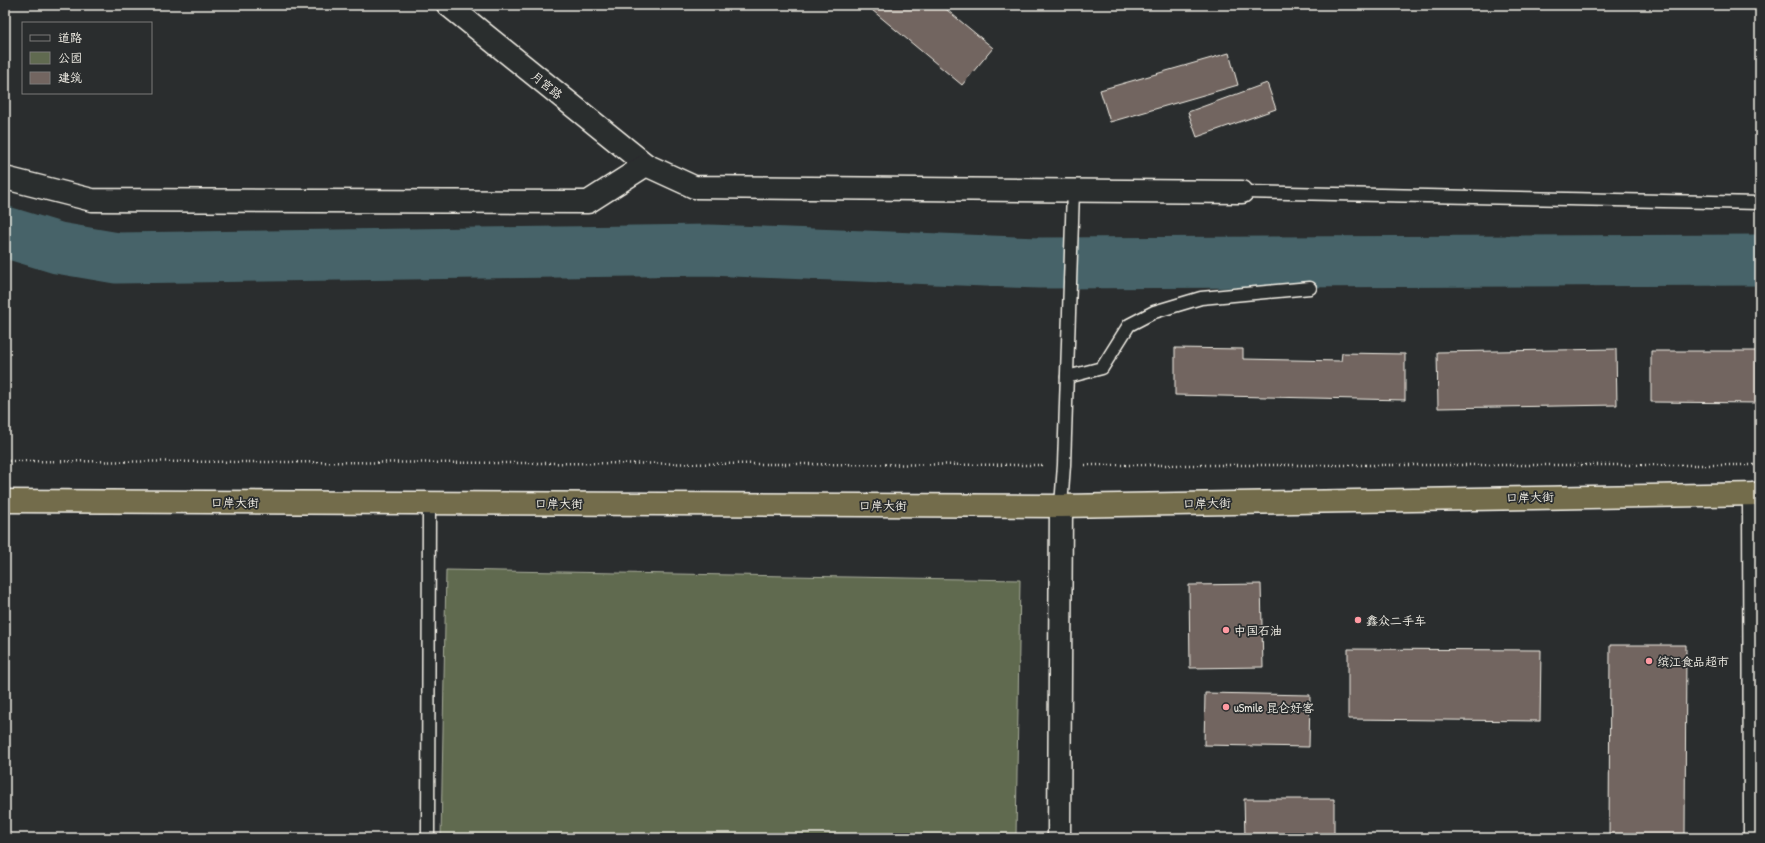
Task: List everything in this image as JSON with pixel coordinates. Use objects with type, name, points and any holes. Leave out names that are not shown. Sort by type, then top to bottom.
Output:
[{"type":"highway","name":"口岸大街","points":[[5,501],[1061,506],[1757,494]]},
{"type":"street","name":"月宫路","points":[[448,5],[646,165],[694,187],[1242,192]]},
{"type":"street","points":[[5,178],[92,200],[588,202],[646,165]]},
{"type":"street","points":[[1754,838],[1757,494]]},
{"type":"street","points":[[1058,838],[1061,506]]},
{"type":"lane","points":[[1061,506],[1064,465],[1073,191]]},
{"type":"lane","points":[[1242,192],[1760,203]]},
{"type":"lane","points":[[1067,377],[1102,368],[1129,325],[1154,312],[1201,298],[1310,288]]},
{"type":"lane","points":[[428,838],[429,503]]},
{"type":"path","points":[[5,461],[1064,465],[1760,465]]},
{"type":"green space","points":[[446,570],[1020,580],[1016,838],[441,838]]},
{"type":"building","points":[[866,5],[941,5],[993,48],[962,85]]},
{"type":"building","points":[[1229,53],[1238,85],[1110,122],[1100,90]]},
{"type":"building","points":[[1267,83],[1276,109],[1197,137],[1188,112]]},
{"type":"building","points":[[1175,348],[1243,349],[1243,359],[1341,361],[1342,353],[1405,354],[1405,400],[1175,395]]},
{"type":"building","points":[[1616,349],[1617,405],[1438,408],[1437,352]]},
{"type":"building","points":[[1651,351],[1760,351],[1760,403],[1651,402]]},
{"type":"building","points":[[1261,584],[1263,667],[1190,668],[1189,585]]},
{"type":"building","points":[[1610,645],[1686,645],[1685,838],[1609,838]]},
{"type":"building","points":[[1348,649],[1541,650],[1540,721],[1348,719]]},
{"type":"building","points":[[1205,693],[1310,695],[1309,747],[1204,745]]},
{"type":"building","points":[[1244,799],[1334,799],[1334,838],[1245,838]]},
{"type":"building","points":[[1490,835],[1565,837],[1565,838],[1490,838]]},
{"type":"waterway","points":[[5,232],[58,248],[117,258],[709,250],[1039,263],[1760,260]]},
{"type":"place","name":"鑫众二手车","points":[[1358,620]]},
{"type":"place","name":"中国石油","points":[[1226,630]]},
{"type":"place","name":"缤江食品超市","points":[[1649,661]]},
{"type":"place","name":"uSmile 昆仑好客","points":[[1226,707]]}]
